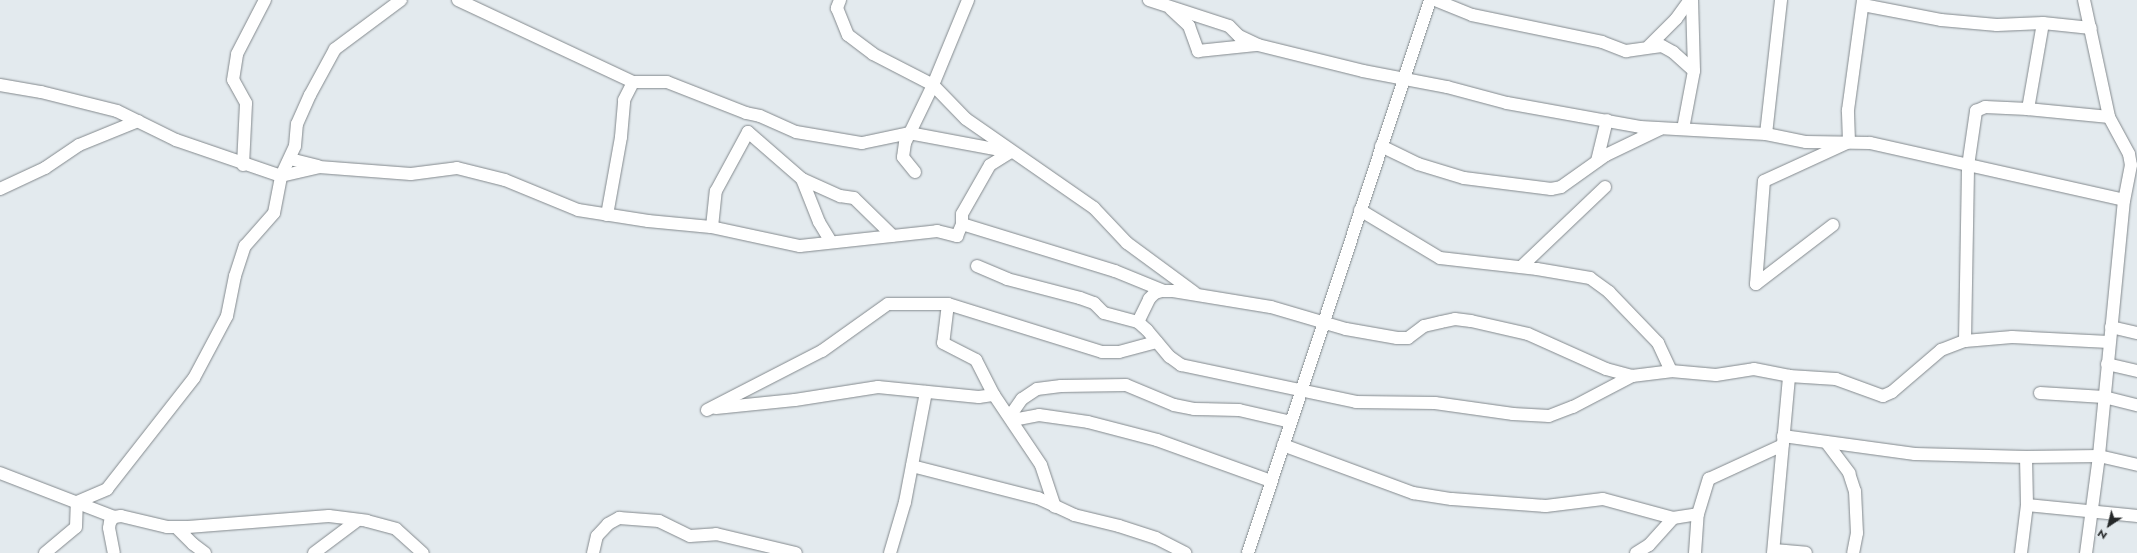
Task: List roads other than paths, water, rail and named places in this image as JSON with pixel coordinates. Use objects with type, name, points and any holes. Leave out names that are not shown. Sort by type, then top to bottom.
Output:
[{"type":"street","points":[[243,165],[246,103],[233,80],[237,54],[265,0]]},
{"type":"street","points":[[77,502],[107,489],[194,378],[227,316],[235,276],[245,246],[274,213],[281,176],[295,146],[297,124],[310,95],[335,49],[401,0]]},
{"type":"street","points":[[458,0],[571,55],[633,82],[667,82],[746,113],[760,116],[796,132],[862,143],[909,133],[1011,152]]},
{"type":"street","points":[[840,0],[837,8],[848,35],[872,54],[933,85],[966,118],[1011,152],[1094,208],[1127,243],[1197,295]]},
{"type":"street","points":[[915,172],[903,157],[909,133],[933,85],[968,0]]},
{"type":"street","points":[[1150,0],[1229,26],[1240,36],[1258,45],[1404,80],[1447,87],[1506,103],[1661,129],[1766,134],[1806,142],[1870,143],[2124,200]]},
{"type":"street","points":[[1248,553],[1323,321],[1430,0]]},
{"type":"street","points":[[1435,0],[1472,15],[1602,42],[1626,51],[1649,46],[1662,46],[1673,52],[1694,71]]},
{"type":"street","points":[[1649,46],[1676,19],[1691,0]]},
{"type":"street","points":[[1683,129],[1694,71],[1691,0]]},
{"type":"street","points":[[1766,134],[1781,0]]},
{"type":"street","points":[[2084,0],[2110,117],[2129,154],[2129,178],[2124,200],[2099,456],[2086,553]]},
{"type":"street","points":[[1849,142],[1848,110],[1863,3],[1940,20],[1997,25],[2043,23],[2091,28]]},
{"type":"street","points":[[1167,6],[1189,26],[1198,51],[1258,45]]},
{"type":"street","points":[[2028,109],[2043,23]]},
{"type":"street","points":[[606,215],[621,137],[620,120],[624,100],[633,82]]},
{"type":"street","points":[[0,85],[41,92],[117,111],[176,140],[243,165],[281,176],[319,167]]},
{"type":"street","points":[[1965,341],[1968,166],[1976,111],[1985,108],[2028,109],[2110,117]]},
{"type":"street","points":[[712,227],[716,192],[748,132],[746,113]]},
{"type":"street","points":[[1597,161],[1607,120]]},
{"type":"street","points":[[0,189],[45,168],[79,145],[138,121]]},
{"type":"street","points":[[1381,146],[1418,164],[1464,178],[1551,189],[1561,188],[1597,161],[1661,129]]},
{"type":"street","points":[[748,132],[802,179],[840,196],[854,198],[893,236]]},
{"type":"street","points":[[1832,225],[1756,284],[1764,182],[1849,142]]},
{"type":"street","points":[[290,159],[319,167],[411,174],[457,168],[505,180],[578,210],[606,215],[712,227],[800,246],[937,231],[957,236],[962,224],[962,214],[990,165],[1011,152]]},
{"type":"street","points":[[802,179],[819,222],[831,242]]},
{"type":"street","points":[[1521,267],[1605,187]]},
{"type":"street","points":[[1360,210],[1440,258],[1521,267],[1590,278],[1599,284],[1658,343],[1671,371]]},
{"type":"street","points":[[962,224],[1115,271],[1164,291]]},
{"type":"street","points":[[977,266],[1007,279],[1080,298],[1094,303],[1104,313],[1138,322],[1170,357],[1181,365],[1356,402],[1435,404],[1513,414],[1549,416],[1573,407],[1632,376],[1671,371],[1716,375],[1754,370],[1789,376],[1836,379],[1883,396],[1892,392],[1941,350],[1965,341],[2012,337],[2109,342]]},
{"type":"street","points":[[1138,322],[1149,299],[1158,291],[1197,295],[1272,307],[1346,329],[1397,338],[1408,338],[1424,326],[1455,319],[1471,321],[1528,334],[1606,369],[1632,376]]},
{"type":"street","points":[[994,395],[978,397],[878,387],[795,400],[707,410],[822,351],[888,304],[948,304],[1102,352],[1119,352],[1157,342]]},
{"type":"street","points":[[948,304],[943,343],[976,360],[994,395],[1012,418],[1040,465],[1055,507]]},
{"type":"street","points":[[2111,327],[2137,333]]},
{"type":"street","points":[[2107,364],[2137,371]]},
{"type":"street","points":[[1789,376],[1774,551],[1806,553]]},
{"type":"street","points":[[1012,418],[1022,399],[1037,389],[1048,386],[1126,385],[1174,405],[1194,409],[1239,410],[1290,422]]},
{"type":"street","points":[[890,553],[912,466],[926,392]]},
{"type":"street","points":[[2040,393],[2104,397],[2137,405]]},
{"type":"street","points":[[1012,418],[1039,415],[1088,422],[1157,440],[1271,481]]},
{"type":"street","points":[[1695,553],[1698,514],[1709,479],[1783,440],[1826,442],[1915,454],[2026,457],[2099,456],[2137,465]]},
{"type":"street","points":[[1826,442],[1849,474],[1855,491],[1857,533],[1853,553]]},
{"type":"street","points":[[1283,445],[1412,493],[1452,499],[1546,506],[1603,499],[1673,518],[1698,514]]},
{"type":"street","points":[[2021,553],[2027,505],[2026,457]]},
{"type":"street","points":[[912,466],[1038,498],[1074,516],[1119,526],[1156,538],[1185,553]]},
{"type":"street","points":[[0,473],[114,517],[176,527],[329,516],[358,520],[396,529],[423,553]]},
{"type":"street","points":[[45,553],[76,527],[77,502]]},
{"type":"street","points":[[2027,505],[2091,510],[2137,516]]},
{"type":"street","points":[[114,517],[110,522],[114,553]]},
{"type":"street","points":[[593,553],[597,536],[608,524],[619,518],[659,521],[690,536],[716,534],[796,553]]},
{"type":"street","points":[[1636,553],[1648,545],[1673,518]]},
{"type":"street","points":[[314,553],[358,520]]},
{"type":"street","points":[[176,527],[193,544],[205,553]]}]
